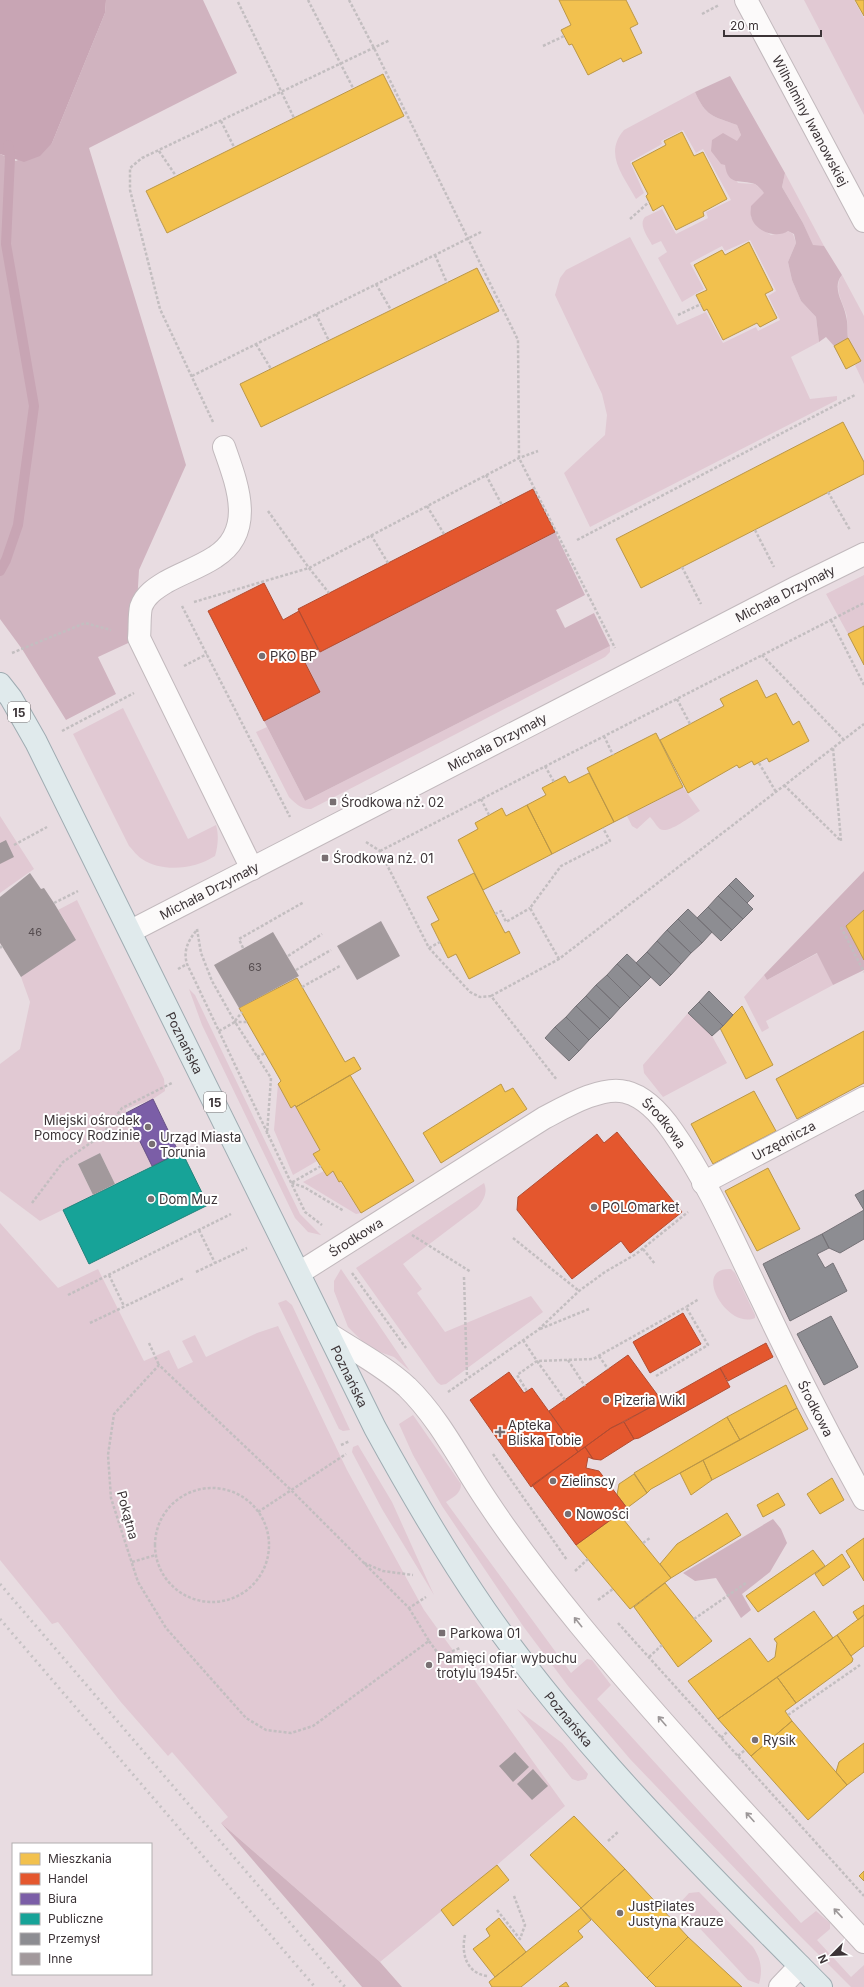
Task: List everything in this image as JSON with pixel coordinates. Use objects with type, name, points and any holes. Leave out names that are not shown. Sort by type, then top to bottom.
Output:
[{"type":"main road","name":"Poznańska","points":[[0,684],[11,698],[36,742],[375,1428],[408,1486],[481,1604],[554,1700],[613,1769],[704,1868],[821,1987]]},
{"type":"street","name":"Wilhelminy Iwanowskiej","points":[[746,0],[864,221]]},
{"type":"street","points":[[224,447],[235,479],[241,506],[240,523],[234,537],[227,548],[215,558],[152,591],[141,607],[139,638],[252,868]]},
{"type":"street","name":"Michała Drzymały","points":[[130,931],[797,587],[864,554]]},
{"type":"street","name":"Środkowa","points":[[299,1272],[339,1249],[544,1118],[574,1102],[599,1094],[618,1091],[626,1092],[648,1104],[673,1133],[707,1190],[794,1367],[864,1499]]},
{"type":"street","name":"Urzędnicza","points":[[707,1190],[864,1098]]},
{"type":"street","points":[[329,1334],[391,1375],[406,1387],[419,1401],[533,1566],[581,1626],[662,1721],[864,1942]]},
{"type":"street","points":[[780,1987],[800,1966]]},
{"type":"path","points":[[308,0],[353,88]]},
{"type":"path","points":[[348,0],[374,48],[518,340],[519,458],[619,655]]},
{"type":"path","points":[[238,2],[294,118]]},
{"type":"path","points":[[702,14],[721,3]]},
{"type":"path","points":[[544,46],[564,36]]},
{"type":"path","points":[[224,447],[160,310],[130,190],[130,168],[142,158],[390,40]]},
{"type":"path","points":[[221,121],[234,147]]},
{"type":"path","points":[[159,151],[176,176]]},
{"type":"path","points":[[630,219],[649,202]]},
{"type":"path","points":[[192,376],[481,232]]},
{"type":"path","points":[[435,255],[447,283]]},
{"type":"path","points":[[376,284],[391,310]]},
{"type":"path","points":[[678,315],[701,304]]},
{"type":"path","points":[[316,314],[329,341]]},
{"type":"path","points":[[256,344],[271,369]]},
{"type":"path","points":[[577,540],[855,395]]},
{"type":"path","points":[[287,811],[182,606],[309,568],[519,458],[538,451]]},
{"type":"path","points":[[486,475],[502,505]]},
{"type":"path","points":[[828,492],[852,533]]},
{"type":"path","points":[[264,504],[309,568],[329,593]]},
{"type":"path","points":[[427,506],[444,534]]},
{"type":"path","points":[[755,530],[777,573]]},
{"type":"path","points":[[371,535],[388,563]]},
{"type":"path","points":[[682,567],[704,611]]},
{"type":"path","points":[[380,851],[864,603]]},
{"type":"path","points":[[831,620],[864,685]]},
{"type":"path","points":[[12,653],[85,623]]},
{"type":"path","points":[[194,661],[207,654]]},
{"type":"path","points":[[762,655],[844,740]]},
{"type":"path","points":[[677,698],[690,724]]},
{"type":"path","points":[[60,732],[120,701]]},
{"type":"path","points":[[362,839],[380,851],[429,948],[470,992],[480,998],[491,996],[559,959],[864,724]]},
{"type":"path","points":[[604,736],[613,755]]},
{"type":"path","points":[[784,786],[841,841],[833,748]]},
{"type":"path","points":[[759,763],[776,792]]},
{"type":"path","points":[[545,766],[554,782]]},
{"type":"path","points":[[481,799],[489,815]]},
{"type":"path","points":[[14,845],[49,826]]},
{"type":"path","points":[[495,914],[501,911],[506,922],[530,908],[561,866],[610,841],[603,828]]},
{"type":"path","points":[[54,903],[81,889]]},
{"type":"path","points":[[244,948],[239,939],[304,902]]},
{"type":"path","points":[[530,908],[559,959]]},
{"type":"path","points":[[202,924],[186,946],[184,955],[267,1135],[305,1212],[327,1230],[348,1267],[408,1350]]},
{"type":"path","points":[[841,927],[864,972]]},
{"type":"path","points":[[197,929],[201,953],[212,981],[235,1022],[271,1078],[267,1135]]},
{"type":"path","points":[[288,956],[322,934]]},
{"type":"path","points":[[429,948],[440,942]]},
{"type":"path","points":[[296,970],[331,950]]},
{"type":"path","points":[[302,987],[340,966]]},
{"type":"path","points":[[491,996],[574,1102]]},
{"type":"path","points":[[218,1031],[235,1022],[242,1012]]},
{"type":"path","points":[[235,1022],[248,1022]]},
{"type":"path","points":[[258,1057],[265,1053]]},
{"type":"path","points":[[32,1203],[63,1162],[102,1136],[122,1108],[172,1083]]},
{"type":"path","points":[[291,1183],[321,1166]]},
{"type":"path","points":[[291,1183],[304,1187],[347,1213]]},
{"type":"path","points":[[446,1393],[538,1330],[579,1291],[605,1272],[643,1249],[707,1190]]},
{"type":"path","points":[[68,1295],[231,1214]]},
{"type":"path","points":[[199,1230],[215,1263]]},
{"type":"path","points":[[408,1233],[471,1272]]},
{"type":"path","points":[[513,1238],[579,1291]]},
{"type":"path","points":[[196,1272],[247,1248]]},
{"type":"path","points":[[643,1249],[655,1264]]},
{"type":"path","points":[[109,1275],[124,1307]]},
{"type":"path","points":[[464,1277],[467,1378]]},
{"type":"path","points":[[90,1323],[184,1278]]},
{"type":"path","points":[[527,1391],[517,1376],[537,1361],[593,1359],[700,1299]]},
{"type":"path","points":[[656,1376],[708,1345],[686,1307]]},
{"type":"path","points":[[538,1330],[589,1309]]},
{"type":"path","points":[[523,1340],[565,1400]]},
{"type":"path","points":[[149,1343],[159,1365],[291,1490],[409,1608],[437,1652],[443,1655],[460,1648]]},
{"type":"path","points":[[599,1356],[608,1369]]},
{"type":"path","points":[[568,1360],[585,1386]]},
{"type":"path","name":"Pokątna","points":[[159,1365],[114,1414],[108,1455],[111,1498],[138,1582],[166,1628],[246,1718],[266,1730],[291,1733],[313,1726],[429,1641]]},
{"type":"path","points":[[490,1450],[579,1577]]},
{"type":"path","points":[[258,1512],[346,1454]]},
{"type":"path","points":[[208,1488],[227,1490],[245,1498],[258,1512],[266,1528],[269,1546],[265,1564],[257,1580],[243,1592],[227,1600],[208,1602],[191,1598],[175,1588],[163,1573],[156,1555],[156,1536],[162,1518],[173,1503],[189,1492],[208,1488]]},
{"type":"path","points":[[643,1543],[650,1538]]},
{"type":"path","points":[[132,1562],[156,1555]]},
{"type":"path","points":[[575,1571],[588,1559]]},
{"type":"path","points":[[363,1562],[382,1571],[413,1575]]},
{"type":"path","points":[[694,1619],[746,1583]]},
{"type":"path","points":[[598,1600],[613,1589]]},
{"type":"path","points":[[593,1594],[603,1606]]},
{"type":"path","points":[[409,1608],[426,1598]]},
{"type":"path","points":[[613,1617],[864,1896]]},
{"type":"path","points":[[649,1657],[662,1645]]},
{"type":"path","points":[[788,1715],[860,1665]]},
{"type":"path","points":[[721,1738],[728,1731]]},
{"type":"path","points":[[738,1756],[745,1750]]},
{"type":"path","points":[[608,1841],[619,1831]]},
{"type":"path","points":[[497,1910],[520,1939],[525,1925],[514,1896]]},
{"type":"path","points":[[465,1935],[462,1947],[465,1960],[480,1975],[487,1976]]},
{"type":"shaded area","points":[[0,0],[106,0],[105,13],[52,143],[40,156],[24,162],[0,154]]},
{"type":"shaded area","points":[[106,0],[203,0],[237,73],[89,148],[186,465],[139,570],[135,636],[139,638],[98,657],[116,694],[66,720],[22,649],[0,619],[0,154],[16,161],[52,143],[105,13]]},
{"type":"shaded area","points":[[804,0],[854,0],[864,18],[864,115]]},
{"type":"shaded area","points":[[730,76],[785,173],[782,187],[803,223],[813,245],[824,246],[842,275],[839,280],[838,290],[847,319],[848,338],[834,346],[826,337],[819,342],[816,317],[801,301],[792,280],[788,262],[796,243],[794,234],[788,231],[772,234],[756,226],[751,216],[751,206],[764,193],[755,184],[736,181],[729,177],[725,165],[721,164],[711,151],[712,140],[723,133],[737,141],[741,135],[737,125],[716,117],[707,111],[695,92]]},
{"type":"shaded area","points":[[695,92],[707,111],[722,120],[737,125],[741,135],[725,165],[738,183],[755,184],[765,193],[751,217],[757,226],[771,235],[788,231],[793,234],[796,243],[788,262],[792,280],[801,301],[816,317],[819,342],[791,357],[810,399],[837,396],[837,400],[590,527],[564,473],[605,435],[607,415],[602,394],[555,295],[560,278],[566,270],[630,237],[677,325],[706,312],[723,343],[756,327],[758,331],[780,320],[768,296],[776,291],[750,240],[725,251],[722,246],[690,263],[704,289],[682,302],[658,258],[667,252],[661,241],[652,245],[644,231],[643,220],[645,217],[662,209],[676,234],[708,218],[706,212],[731,200],[703,149],[696,153],[683,130],[661,141],[662,144],[630,162],[644,193],[636,199],[618,165],[615,156],[615,148],[618,139],[624,130]]},
{"type":"shaded area","points":[[785,173],[824,246],[813,246],[803,223],[782,187]]},
{"type":"shaded area","points":[[842,275],[864,316],[864,384],[855,365],[861,361],[851,346],[848,333],[847,316],[839,294],[838,284]]},
{"type":"shaded area","points":[[555,532],[585,595],[556,610],[565,628],[594,613],[610,646],[305,801],[264,721],[320,692],[302,657],[318,649],[320,652]]},
{"type":"shaded area","points":[[864,575],[864,626],[848,634],[826,594]]},
{"type":"shaded area","points":[[610,646],[610,652],[605,657],[311,809],[296,804],[289,797],[256,732],[267,727],[305,801]]},
{"type":"shaded area","points":[[123,708],[188,839],[216,825],[218,840],[215,856],[198,864],[179,868],[169,868],[150,863],[142,859],[129,846],[73,734]]},
{"type":"shaded area","points":[[683,787],[700,811],[680,824],[664,830],[660,829],[650,817],[637,829],[632,826],[627,816]]},
{"type":"shaded area","points":[[0,816],[34,869],[0,893]]},
{"type":"shaded area","points":[[864,871],[864,910],[846,926],[864,960],[864,970],[833,985],[817,953],[767,980],[764,975]]},
{"type":"shaded area","points":[[77,900],[164,1079],[165,1091],[153,1099],[126,1109],[126,1113],[152,1166],[115,1184],[100,1153],[78,1164],[93,1195],[40,1221],[0,1191],[0,1064],[20,1049],[30,1002],[21,977],[66,922],[58,910]]},
{"type":"shaded area","points":[[818,953],[833,985],[766,1021],[769,1028],[762,1032],[744,997],[764,975],[767,980]]},
{"type":"shaded area","points":[[189,989],[195,995],[300,1214],[321,1235],[308,1232],[295,1218],[202,1025]]},
{"type":"shaded area","points":[[688,1013],[712,1036],[727,1063],[663,1097],[644,1073],[643,1065]]},
{"type":"shaded area","points":[[278,1084],[291,1107],[295,1105],[320,1150],[313,1154],[317,1161],[293,1175],[274,1130]]},
{"type":"shaded area","points":[[324,1171],[327,1176],[333,1171],[361,1213],[356,1214],[303,1182]]},
{"type":"shaded area","points":[[484,1183],[486,1190],[485,1196],[477,1208],[403,1264],[422,1289],[417,1293],[445,1332],[531,1296],[543,1312],[446,1384],[441,1385],[437,1382],[356,1268]]},
{"type":"shaded area","points":[[0,1223],[58,1288],[98,1269],[144,1361],[169,1350],[178,1369],[193,1362],[182,1341],[195,1335],[206,1357],[257,1333],[278,1326],[347,1470],[424,1610],[565,1806],[497,1865],[380,1962],[221,1823],[228,1817],[172,1752],[168,1756],[120,1701],[58,1622],[52,1624],[0,1560]]},
{"type":"shaded area","points":[[341,1269],[410,1371],[394,1357],[374,1350],[364,1343],[348,1327],[334,1291],[334,1281]]},
{"type":"shaded area","points":[[731,1269],[735,1273],[755,1315],[755,1318],[744,1319],[734,1315],[725,1307],[718,1297],[714,1287],[714,1278],[719,1271]]},
{"type":"shaded area","points":[[286,1300],[292,1305],[350,1430],[343,1431],[339,1429],[278,1303]]},
{"type":"shaded area","points":[[413,1415],[461,1484],[458,1493],[446,1502],[571,1673],[587,1659],[592,1660],[611,1685],[597,1699],[801,1923],[816,1911],[830,1923],[830,1929],[817,1940],[851,1977],[864,1965],[864,1987],[851,1987],[790,1926],[630,1759],[568,1686],[523,1626],[442,1506],[413,1455],[399,1424]]},
{"type":"shaded area","points":[[358,1445],[392,1502],[434,1595],[382,1509],[352,1452],[353,1447]]},
{"type":"shaded area","points":[[773,1519],[781,1529],[787,1543],[770,1572],[742,1594],[751,1610],[741,1618],[716,1578],[695,1581],[683,1573]]},
{"type":"shaded area","points":[[517,1709],[562,1743],[588,1774],[586,1779],[578,1781],[572,1779]]},
{"type":"shaded area","points":[[221,1823],[380,1962],[402,1987],[362,1987]]},
{"type":"shaded area","points":[[699,1892],[753,1947],[758,1956],[760,1965],[761,1974],[759,1984],[748,1980],[678,1905],[689,1893]]},
{"type":"building: Mieszkania","points":[[559,0],[626,0],[638,24],[630,28],[642,53],[623,62],[621,58],[588,75],[572,44],[569,45],[561,30],[571,25]]},
{"type":"building: Mieszkania","points":[[855,0],[864,0],[864,16]]},
{"type":"building: Mieszkania","points":[[383,74],[404,116],[167,233],[146,191]]},
{"type":"building: Mieszkania","points":[[682,132],[694,156],[703,152],[727,199],[703,212],[704,216],[676,230],[663,205],[653,211],[646,196],[648,194],[632,163],[666,145],[664,141]]},
{"type":"building: Mieszkania","points":[[749,242],[773,290],[765,294],[777,318],[760,327],[757,323],[723,340],[707,309],[704,311],[696,295],[707,290],[694,265],[722,250],[725,255]]},
{"type":"building: Mieszkania","points":[[477,268],[499,311],[261,427],[240,384]]},
{"type":"building: Mieszkania","points":[[848,338],[861,361],[846,369],[834,346]]},
{"type":"building: Mieszkania","points":[[843,422],[864,462],[864,474],[641,588],[616,539]]},
{"type":"building: Mieszkania","points":[[864,626],[864,665],[848,634]]},
{"type":"building: Mieszkania","points":[[757,680],[766,698],[776,693],[793,725],[799,721],[809,741],[769,762],[767,758],[754,765],[752,761],[739,768],[737,765],[688,793],[660,740],[724,706],[720,699]]},
{"type":"building: Mieszkania","points":[[656,733],[683,787],[614,822],[587,768]]},
{"type":"building: Mieszkania","points":[[589,773],[614,822],[552,854],[527,805],[546,795],[542,788],[565,776],[569,783]]},
{"type":"building: Mieszkania","points":[[527,805],[552,854],[483,890],[458,840],[478,829],[475,823],[502,808],[506,816]]},
{"type":"building: Mieszkania","points":[[474,873],[505,933],[509,931],[520,953],[469,979],[456,954],[448,958],[431,924],[439,920],[427,897]]},
{"type":"building: Mieszkania","points":[[864,910],[864,960],[846,926]]},
{"type":"building: Mieszkania","points":[[297,978],[345,1062],[354,1057],[361,1069],[296,1107],[295,1105],[291,1108],[278,1084],[281,1081],[239,1008]]},
{"type":"building: Mieszkania","points":[[742,1006],[773,1065],[746,1079],[720,1028]]},
{"type":"building: Mieszkania","points":[[864,1031],[864,1083],[797,1119],[776,1079]]},
{"type":"building: Mieszkania","points":[[350,1075],[414,1181],[361,1213],[333,1171],[327,1176],[313,1154],[320,1150],[296,1107]]},
{"type":"building: Mieszkania","points":[[501,1084],[505,1092],[513,1088],[527,1109],[441,1163],[423,1133]]},
{"type":"building: Mieszkania","points":[[754,1091],[776,1131],[713,1164],[691,1124]]},
{"type":"building: Mieszkania","points":[[768,1168],[800,1229],[757,1251],[725,1191]]},
{"type":"building: Mieszkania","points":[[786,1385],[797,1408],[740,1440],[727,1417]]},
{"type":"building: Mieszkania","points":[[797,1408],[808,1429],[712,1480],[703,1460]]},
{"type":"building: Mieszkania","points":[[727,1417],[740,1440],[651,1489],[647,1493],[634,1473]]},
{"type":"building: Mieszkania","points":[[703,1460],[712,1480],[691,1495],[680,1473]]},
{"type":"building: Mieszkania","points":[[634,1474],[647,1493],[627,1508],[617,1495],[619,1484]]},
{"type":"building: Mieszkania","points":[[832,1478],[844,1500],[820,1514],[807,1494]]},
{"type":"building: Mieszkania","points":[[778,1493],[785,1505],[763,1517],[757,1505]]},
{"type":"building: Mieszkania","points":[[727,1513],[741,1535],[671,1578],[660,1564],[677,1544]]},
{"type":"building: Mieszkania","points":[[619,1514],[671,1578],[630,1609],[576,1545]]},
{"type":"building: Mieszkania","points":[[864,1538],[864,1581],[846,1551]]},
{"type":"building: Mieszkania","points":[[813,1550],[825,1566],[758,1612],[746,1596]]},
{"type":"building: Mieszkania","points":[[842,1554],[850,1567],[823,1586],[815,1574]]},
{"type":"building: Mieszkania","points":[[665,1583],[712,1641],[678,1667],[634,1607]]},
{"type":"building: Mieszkania","points":[[864,1605],[864,1615],[858,1620],[853,1612]]},
{"type":"building: Mieszkania","points":[[814,1611],[833,1638],[718,1719],[688,1681],[750,1638],[768,1662],[775,1657],[777,1643],[774,1639]]},
{"type":"building: Mieszkania","points":[[864,1615],[864,1646],[851,1656],[837,1635]]},
{"type":"building: Mieszkania","points":[[837,1635],[853,1659],[852,1662],[796,1703],[777,1677]]},
{"type":"building: Mieszkania","points":[[777,1677],[796,1703],[785,1711],[792,1721],[751,1756],[718,1719]]},
{"type":"building: Mieszkania","points":[[792,1721],[847,1785],[808,1820],[751,1756]]},
{"type":"building: Mieszkania","points":[[864,1743],[864,1772],[847,1785],[836,1772],[839,1762]]},
{"type":"building: Mieszkania","points":[[574,1816],[625,1869],[581,1908],[530,1855]]},
{"type":"building: Mieszkania","points":[[497,1865],[509,1880],[453,1926],[441,1910]]},
{"type":"building: Mieszkania","points":[[625,1869],[688,1937],[647,1978],[581,1908]]},
{"type":"building: Mieszkania","points":[[864,1871],[864,1881],[859,1876]]},
{"type":"building: Mieszkania","points":[[581,1908],[591,1920],[578,1931],[583,1937],[521,1987],[492,1987],[489,1982]]},
{"type":"building: Mieszkania","points":[[499,1918],[526,1952],[495,1977],[473,1949],[490,1936],[486,1929]]},
{"type":"building: Mieszkania","points":[[688,1937],[742,1987],[656,1987],[647,1978]]},
{"type":"building: Mieszkania","points":[[566,1982],[569,1987],[559,1987]]},
{"type":"building: Handel","points":[[533,489],[555,532],[320,652],[298,609]]},
{"type":"building: Handel","points":[[264,583],[283,620],[299,611],[318,649],[302,657],[320,692],[264,721],[208,611]]},
{"type":"building: Handel","points":[[617,1132],[682,1212],[632,1252],[630,1253],[621,1241],[572,1279],[517,1210],[518,1197],[597,1134],[604,1143]]},
{"type":"building: Handel","points":[[683,1313],[701,1344],[650,1373],[633,1342]]},
{"type":"building: Handel","points":[[766,1343],[773,1357],[728,1381],[720,1368]]},
{"type":"building: Handel","points":[[628,1355],[662,1401],[611,1428],[578,1452],[549,1411]]},
{"type":"building: Handel","points":[[720,1368],[730,1387],[639,1438],[634,1439],[624,1422]]},
{"type":"building: Handel","points":[[509,1372],[524,1393],[532,1388],[578,1452],[531,1487],[470,1400]]},
{"type":"building: Handel","points":[[624,1422],[634,1439],[601,1460],[593,1459],[585,1447],[611,1428]]},
{"type":"building: Handel","points":[[585,1447],[593,1459],[588,1457],[586,1468],[599,1471],[627,1508],[576,1545],[532,1485]]},
{"type":"building: Biura","points":[[153,1099],[179,1153],[152,1166],[126,1113]]},
{"type":"building: Publiczne","points":[[182,1152],[208,1205],[89,1264],[63,1210]]},
{"type":"building: Przemysł","points":[[736,878],[754,896],[747,903],[729,885]]},
{"type":"building: Przemysł","points":[[729,885],[753,909],[743,919],[718,896]]},
{"type":"building: Przemysł","points":[[718,896],[743,919],[732,930],[708,907]]},
{"type":"building: Przemysł","points":[[708,907],[732,930],[721,941],[697,918]]},
{"type":"building: Przemysł","points":[[688,909],[712,932],[702,943],[678,919]]},
{"type":"building: Przemysł","points":[[678,919],[702,943],[691,953],[667,930]]},
{"type":"building: Przemysł","points":[[667,930],[691,953],[681,964],[657,941]]},
{"type":"building: Przemysł","points":[[657,941],[681,964],[671,975],[647,952]]},
{"type":"building: Przemysł","points":[[647,952],[671,975],[660,986],[636,963]]},
{"type":"building: Przemysł","points":[[627,954],[651,977],[641,987],[617,964]]},
{"type":"building: Przemysł","points":[[617,964],[641,987],[630,998],[607,975]]},
{"type":"building: Przemysł","points":[[607,975],[630,998],[620,1008],[596,985]]},
{"type":"building: Przemysł","points":[[596,985],[620,1008],[610,1019],[586,996]]},
{"type":"building: Przemysł","points":[[709,991],[733,1015],[723,1026],[699,1002]]},
{"type":"building: Przemysł","points":[[586,996],[610,1019],[600,1029],[576,1006]]},
{"type":"building: Przemysł","points":[[699,1002],[723,1026],[712,1036],[688,1013]]},
{"type":"building: Przemysł","points":[[576,1006],[600,1029],[589,1040],[566,1017]]},
{"type":"building: Przemysł","points":[[566,1017],[589,1040],[579,1051],[555,1027]]},
{"type":"building: Przemysł","points":[[555,1027],[579,1051],[569,1061],[545,1038]]},
{"type":"building: Przemysł","points":[[864,1190],[864,1210],[855,1195]]},
{"type":"building: Przemysł","points":[[864,1210],[864,1239],[840,1253],[829,1248],[822,1234]]},
{"type":"building: Przemysł","points":[[822,1234],[829,1248],[817,1254],[825,1268],[833,1263],[847,1291],[790,1321],[763,1264]]},
{"type":"building: Przemysł","points":[[831,1316],[858,1367],[824,1385],[797,1334]]},
{"type":"building: Inne","points":[[6,840],[14,857],[0,864],[0,843]]},
{"type":"building: Inne","points":[[30,873],[41,889],[44,888],[76,940],[21,977],[0,943],[0,897]]},
{"type":"building: Inne","points":[[381,921],[400,956],[357,980],[337,946]]},
{"type":"building: Inne","points":[[273,932],[299,976],[239,1008],[214,965]]},
{"type":"building: Inne","points":[[100,1153],[115,1184],[93,1195],[78,1164]]},
{"type":"building: Inne","points":[[515,1752],[529,1767],[513,1782],[499,1766]]},
{"type":"building: Inne","points":[[533,1769],[548,1786],[532,1800],[517,1784]]},
{"type":"waterway","points":[[0,571],[6,560],[18,525],[34,406],[6,244],[10,158],[8,145]]},
{"type":"railway","points":[[0,1584],[345,1987]]},
{"type":"railway","points":[[0,1619],[315,1987]]},
{"type":"place","name":"PKO BP","points":[[262,656]]},
{"type":"place","name":"Środkowa nż. 02","points":[[333,802]]},
{"type":"place","name":"Środkowa nż. 01","points":[[325,858]]},
{"type":"place","name":"Miejski ośrodek Pomocy Rodzinie","points":[[148,1127]]},
{"type":"place","name":"Urząd Miasta Torunia","points":[[152,1144]]},
{"type":"place","name":"Dom Muz","points":[[151,1199]]},
{"type":"place","name":"POLOmarket","points":[[594,1207]]},
{"type":"place","name":"Pizeria Wikl","points":[[606,1400]]},
{"type":"place","name":"Apteka Bliska Tobie","points":[[500,1432]]},
{"type":"place","name":"Zielinscy","points":[[553,1481]]},
{"type":"place","name":"Nowości","points":[[568,1514]]},
{"type":"place","name":"Parkowa 01","points":[[442,1633]]},
{"type":"place","name":"Pamięci ofiar wybuchu trotylu 1945r.","points":[[429,1665]]},
{"type":"place","name":"Rysik","points":[[755,1740]]},
{"type":"place","name":"JustPilates Justyna Krauze","points":[[620,1913]]}]
